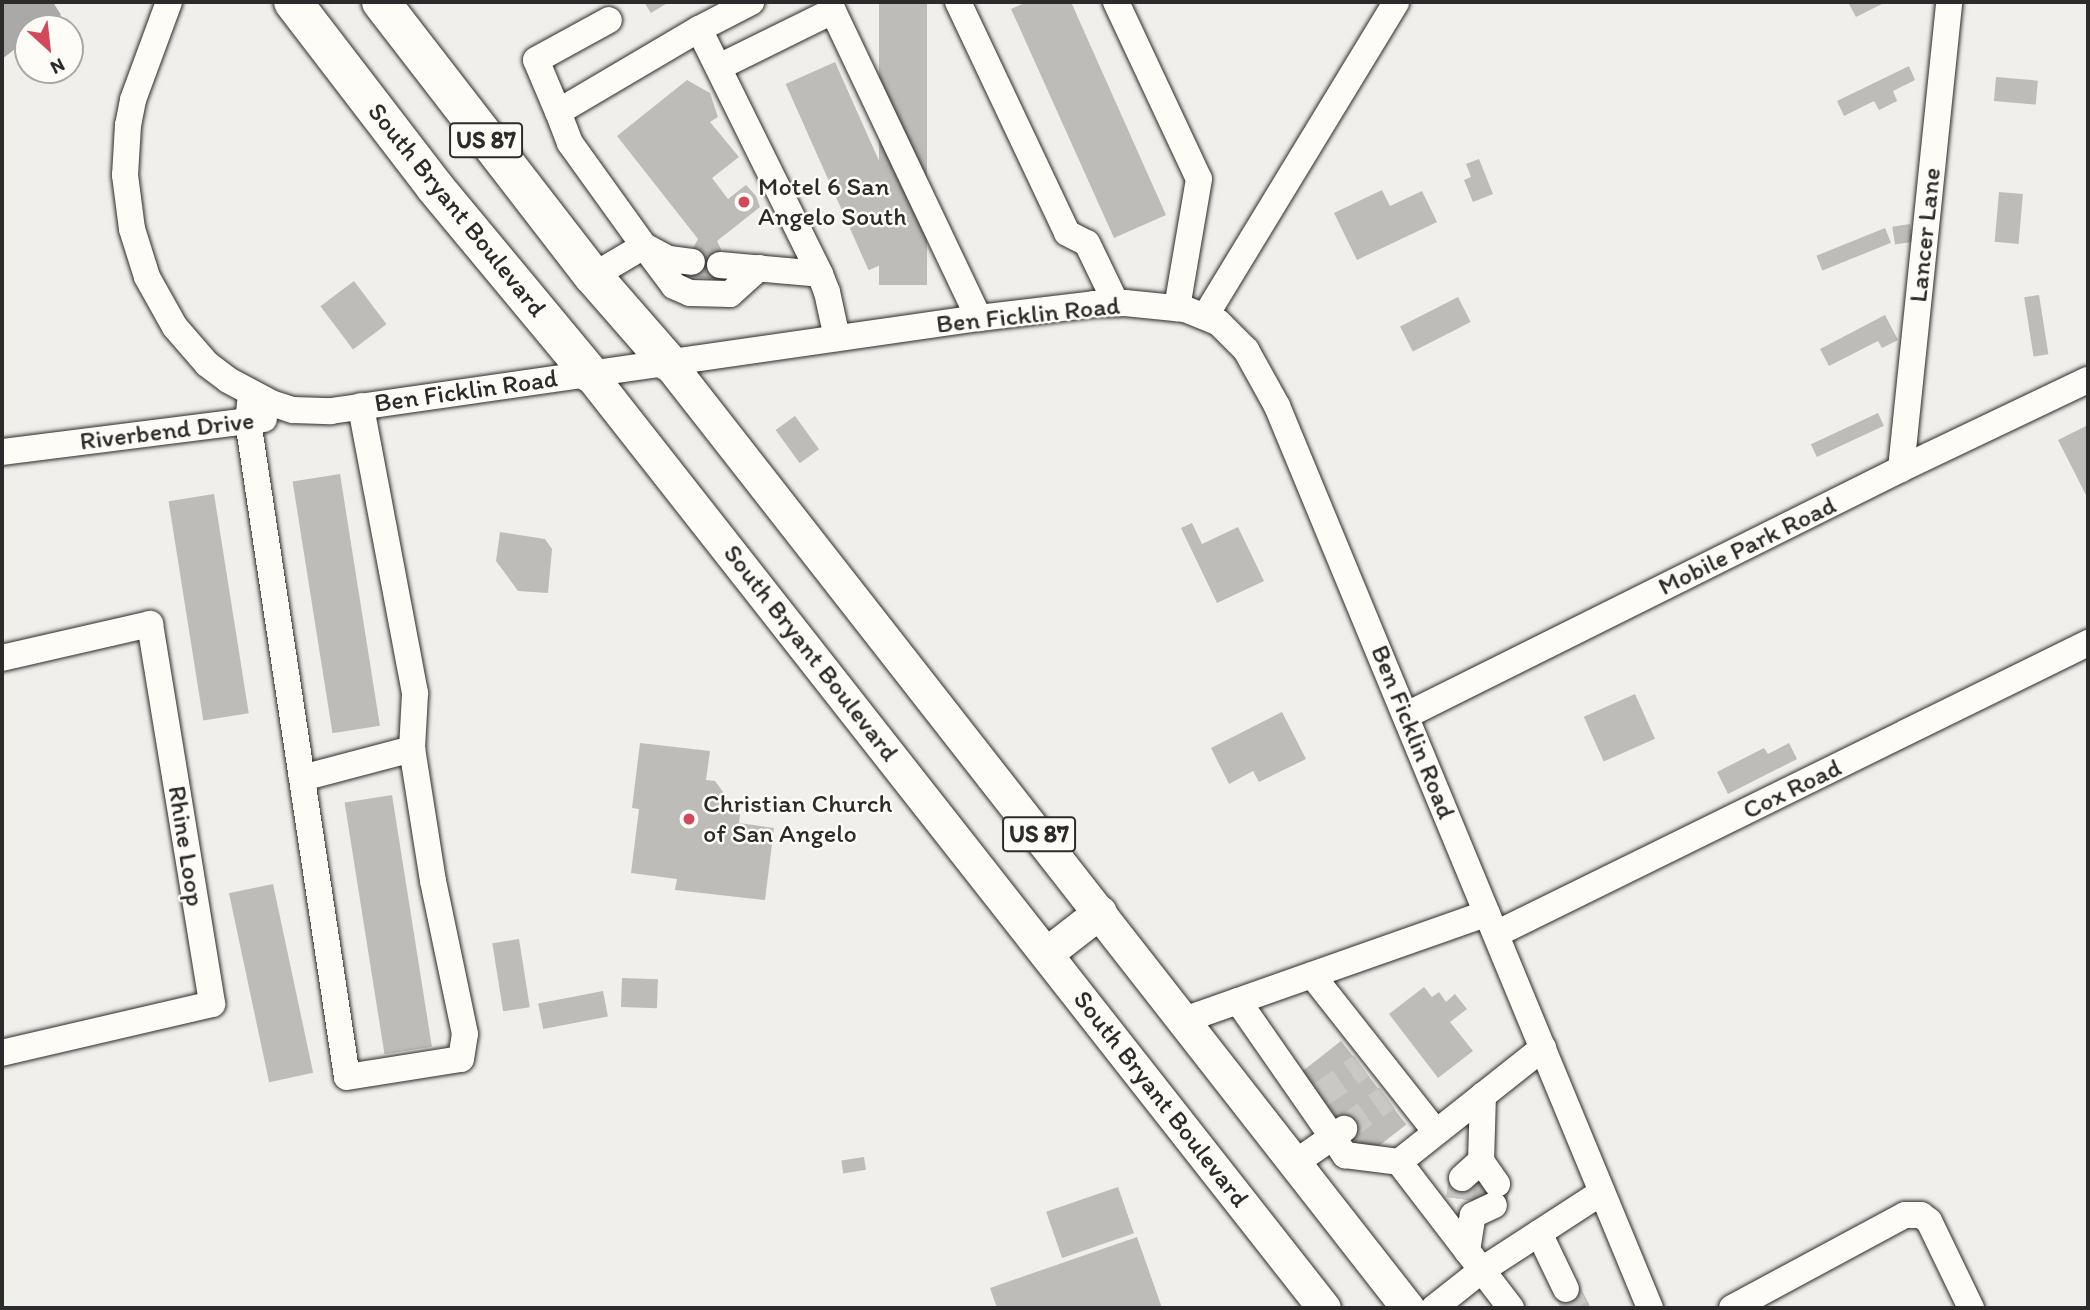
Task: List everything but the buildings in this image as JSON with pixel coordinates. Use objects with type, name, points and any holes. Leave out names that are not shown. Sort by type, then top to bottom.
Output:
[{"type":"highway","name":"South Bryant Boulevard","points":[[293,2],[434,186],[589,373]]},
{"type":"highway","name":"US 87","points":[[381,2],[593,276],[668,362]]},
{"type":"main road","name":"US 87","points":[[668,362],[1408,1308]]},
{"type":"main road","name":"South Bryant Boulevard","points":[[589,373],[1324,1308]]},
{"type":"main road","points":[[1047,953],[1100,912]]},
{"type":"street","name":"Ben Ficklin Road","points":[[169,2],[133,100],[128,125],[125,176],[132,229],[146,277],[175,327],[208,364],[251,394],[293,410],[331,411],[979,318],[1116,303],[1177,308],[1206,315],[1218,322],[1246,350],[1268,386],[1650,1308]]},
{"type":"street","points":[[558,112],[699,29],[751,2]]},
{"type":"street","points":[[958,2],[1067,233],[1087,243],[1116,303]]},
{"type":"street","points":[[1116,2],[1199,179],[1177,308]]},
{"type":"street","points":[[1206,315],[1396,2]]},
{"type":"street","name":"Lancer Lane","points":[[1901,469],[1949,2]]},
{"type":"street","points":[[719,67],[831,6],[979,318]]},
{"type":"street","points":[[609,20],[536,60],[570,143],[674,286],[690,293],[730,294],[759,268]]},
{"type":"street","points":[[699,29],[820,274],[828,292],[837,338]]},
{"type":"street","points":[[593,276],[644,246]]},
{"type":"street","points":[[644,246],[669,259],[692,262]]},
{"type":"street","points":[[720,265],[820,274]]},
{"type":"street","name":"Mobile Park Road","points":[[1406,715],[1901,469],[2088,380]]},
{"type":"street","points":[[251,394],[248,421],[347,1077],[461,1059],[465,1034],[433,881],[412,749],[415,693],[361,406]]},
{"type":"street","name":"Riverbend Drive","points":[[2,452],[331,411]]},
{"type":"street","name":"Rhine Loop","points":[[2,657],[150,624],[212,1004],[2,1053]]},
{"type":"street","name":"Cox Road","points":[[1184,1020],[1312,975],[1491,923],[2088,643]]},
{"type":"street","points":[[302,778],[412,749]]},
{"type":"street","points":[[1312,975],[1368,1060],[1394,1093],[1436,1132]]},
{"type":"street","points":[[1238,1001],[1339,1133],[1345,1155],[1399,1162],[1511,1308]]},
{"type":"street","points":[[1399,1162],[1543,1048]]},
{"type":"street","points":[[1475,1261],[1483,1095]]},
{"type":"street","points":[[1295,1163],[1339,1133]]},
{"type":"street","points":[[1434,1308],[1475,1261],[1539,1233],[1602,1192]]},
{"type":"street","points":[[1732,1308],[1905,1215],[1921,1215],[1929,1222],[1971,1308]]},
{"type":"street","points":[[1539,1233],[1566,1289]]},
{"type":"shaded area","points":[[2,2],[53,2],[60,14],[14,14],[14,50],[2,59]]},
{"type":"tunnel","points":[[1319,1096],[1361,1066]]},
{"type":"tunnel","points":[[1344,1129],[1387,1098]]},
{"type":"tunnel","points":[[1459,1199],[1462,1178]]},
{"type":"tunnel","points":[[1566,1289],[1575,1308]]},
{"type":"place","name":"Motel 6 San Angelo South","points":[[744,202]]},
{"type":"place","name":"Christian Church of San Angelo","points":[[689,819]]}]
